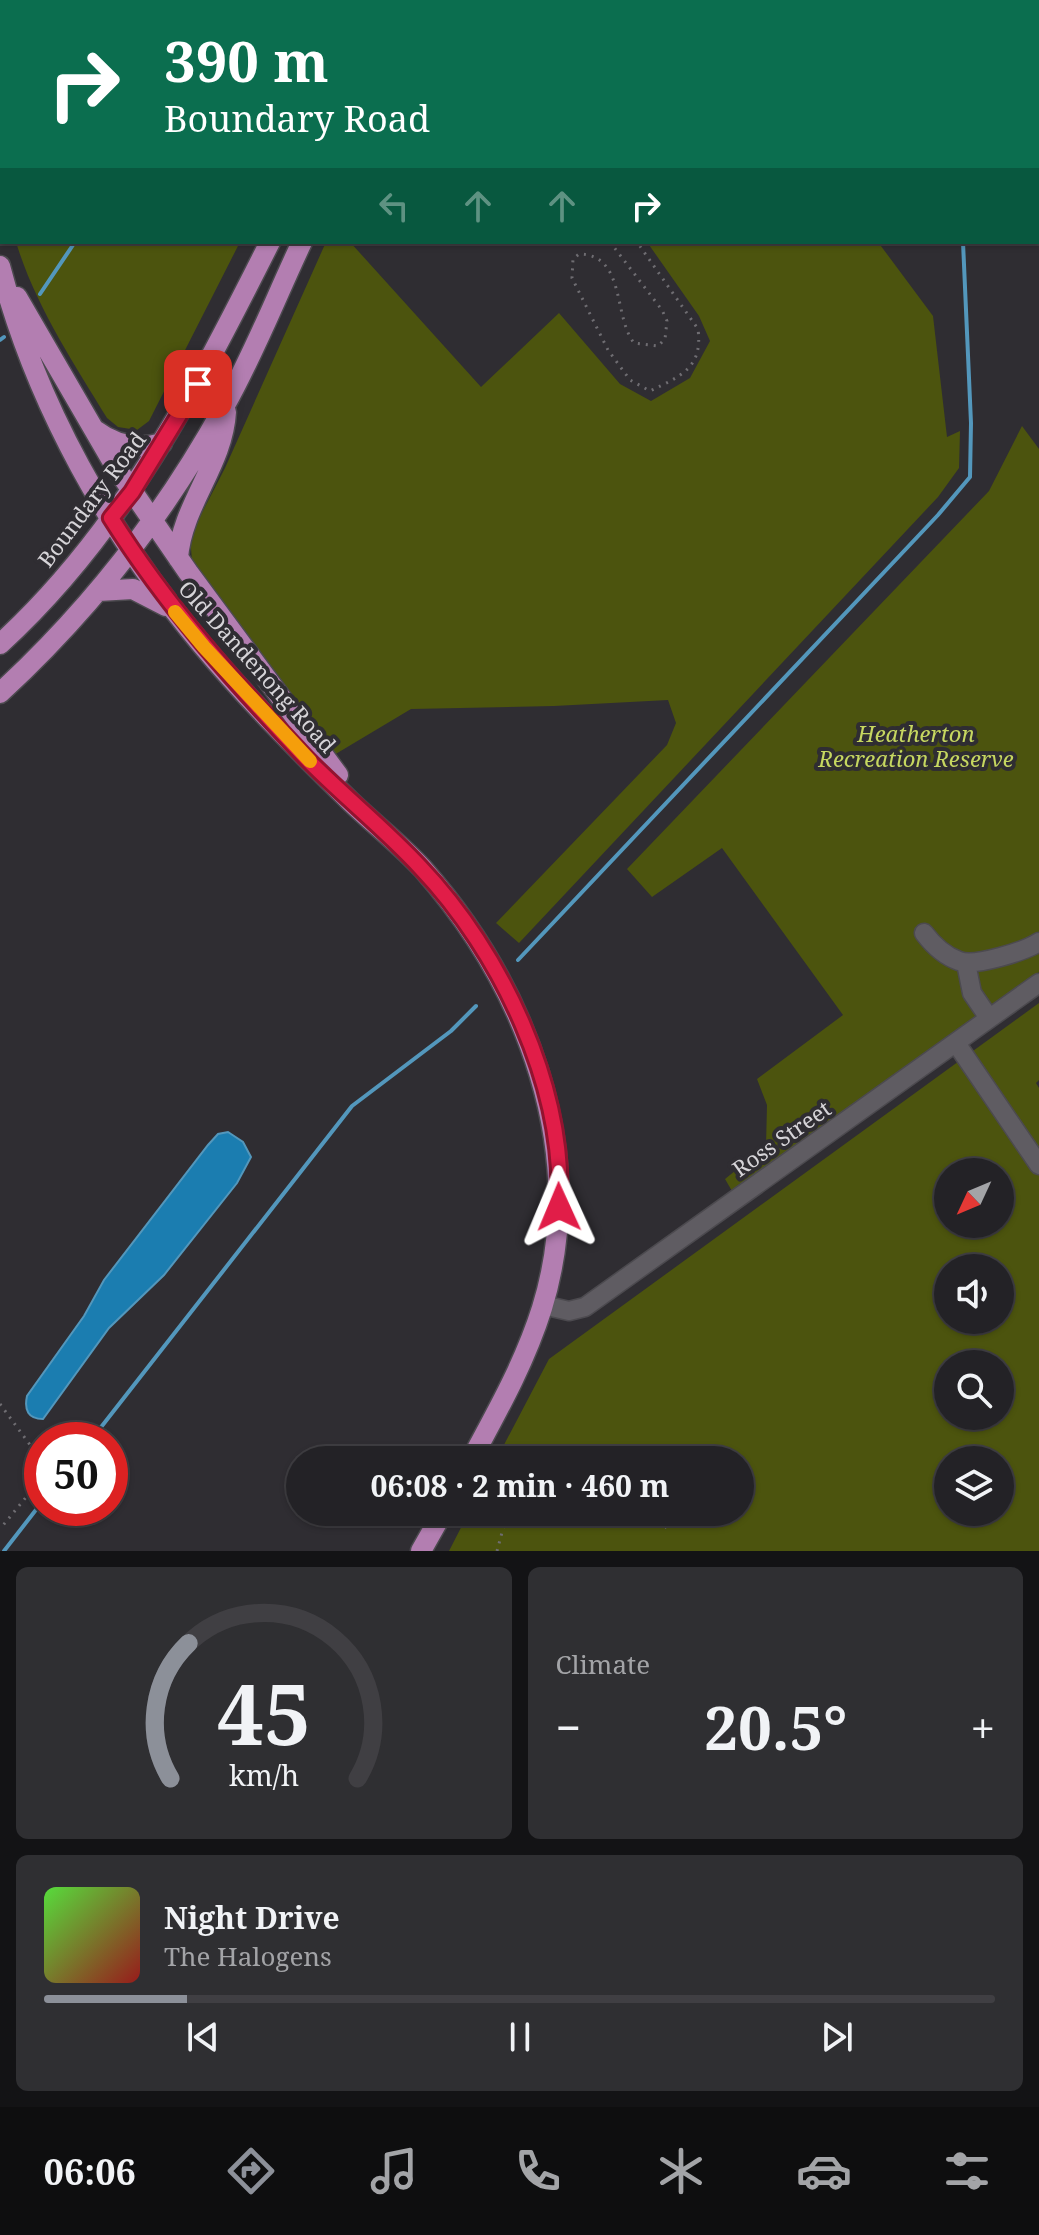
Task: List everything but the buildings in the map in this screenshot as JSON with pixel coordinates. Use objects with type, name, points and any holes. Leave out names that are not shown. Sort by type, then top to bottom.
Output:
[{"type":"main road","name":"Boundary Road","points":[[0,644],[53,589],[132,492],[198,384],[269,244]]},
{"type":"main road","points":[[0,693],[55,640],[98,591],[152,522],[197,455],[226,404],[301,244]]},
{"type":"main road","name":"Old Dandenong Road","points":[[376,827],[152,522],[89,424],[0,266],[17,326],[40,384],[65,437],[131,550],[204,647],[376,827],[420,866],[455,908],[508,994],[531,1050],[545,1089],[560,1186],[558,1229],[543,1305],[513,1381],[478,1446]]},
{"type":"main road","points":[[178,558],[183,528],[220,447],[226,404]]},
{"type":"main road","points":[[89,424],[105,437],[124,444],[142,447],[162,443]]},
{"type":"main road","points":[[98,591],[133,589],[176,612]]},
{"type":"main road","points":[[421,1551],[435,1526]]},
{"type":"street","points":[[924,933],[942,951],[966,963],[1016,952],[1039,942]]},
{"type":"street","points":[[966,963],[972,993],[989,1018]]},
{"type":"street","name":"Ross Street","points":[[543,1305],[569,1311],[585,1307],[1039,983]]},
{"type":"street","points":[[956,1043],[1039,1165]]},
{"type":"path","points":[[612,244],[662,310],[667,321],[665,339],[658,346],[634,343],[626,333],[613,276],[598,258],[579,254],[573,259],[572,278],[617,364],[630,380],[650,391],[688,369],[696,359],[700,344],[698,329],[638,244]]},
{"type":"path","points":[[0,1404],[36,1453],[41,1479],[0,1529]]},
{"type":"path","points":[[497,1551],[504,1526]]},
{"type":"path","points":[[664,1526],[671,1531]]},
{"type":"green space","points":[[17,244],[239,244],[149,421],[137,430],[118,427],[107,418],[44,311]]},
{"type":"green space","points":[[325,244],[352,244],[481,387],[559,313],[620,384],[651,401],[690,378],[710,341],[699,316],[648,244],[879,244],[933,316],[947,437],[960,431],[959,468],[938,497],[519,943],[496,923],[667,745],[676,723],[668,700],[411,709],[334,755],[192,561],[190,536],[225,468]]},
{"type":"green space","name":"Heatherton Recreation Reserve","points":[[1022,426],[1039,449],[1039,972],[732,1191],[725,1179],[766,1146],[767,1105],[757,1079],[843,1015],[722,848],[652,897],[627,869],[989,491]]},
{"type":"green space","points":[[1039,1003],[1039,1080],[1036,1083],[1039,1088],[1039,1551],[449,1551],[462,1526],[754,1526],[754,1446],[503,1446],[549,1359]]},
{"type":"water","points":[[228,1132],[243,1142],[251,1157],[237,1183],[164,1275],[109,1328],[43,1419],[31,1415],[26,1406],[27,1396],[84,1316],[104,1280],[208,1145],[218,1134]]},
{"type":"waterway","points":[[40,294],[74,244]]},
{"type":"waterway","points":[[518,960],[938,515],[970,477],[971,423],[963,244]]},
{"type":"waterway","points":[[0,340],[4,337]]},
{"type":"waterway","points":[[105,1422],[352,1106],[451,1031],[476,1006]]},
{"type":"waterway","points":[[4,1551],[24,1525]]},
{"type":"slow traffic","points":[[175,612],[310,761]]},
{"type":"route","points":[[198,384],[132,492],[111,518],[162,595],[204,647],[322,774],[420,866],[481,946],[508,994],[545,1089],[555,1139],[559,1207]]}]
